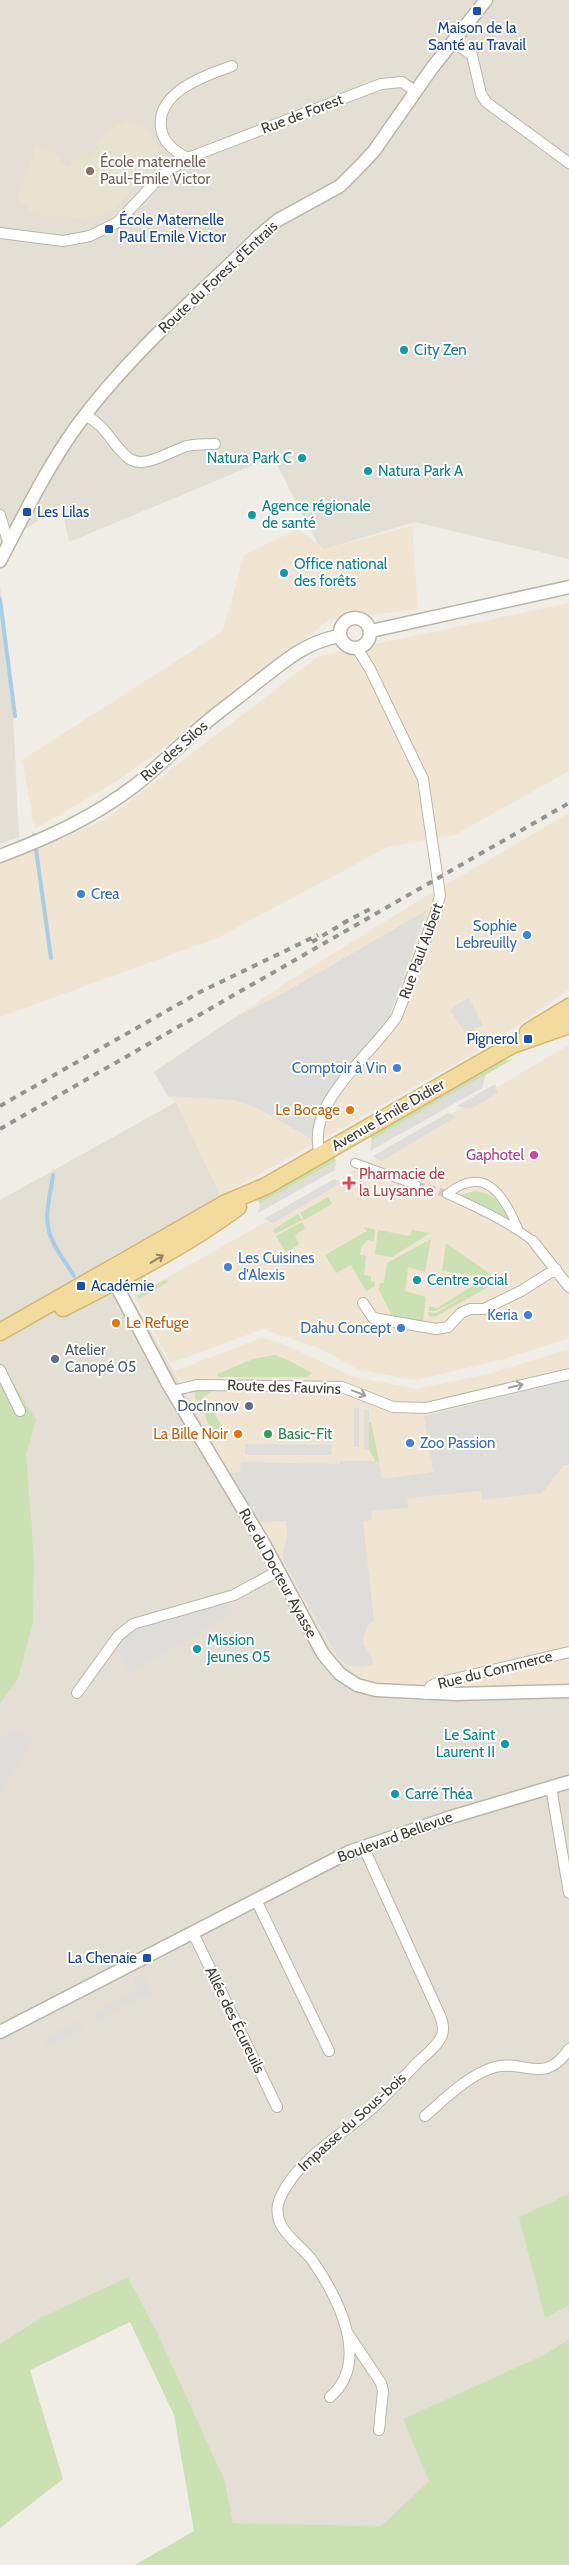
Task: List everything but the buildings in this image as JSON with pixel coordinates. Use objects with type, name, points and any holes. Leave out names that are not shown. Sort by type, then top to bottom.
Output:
[{"type":"main road","name":"Avenue Émile Didier","points":[[0,1345],[204,1232],[266,1186],[512,1045],[542,1023],[569,1007]]},
{"type":"main road","name":"Avenue Émile Didier","points":[[512,1045],[569,1025]]},
{"type":"main road","name":"Avenue Émile Didier","points":[[0,1332],[226,1203],[266,1186]]},
{"type":"street","name":"Route du Forest d'Entrais","points":[[0,561],[52,466],[85,415],[142,349],[260,235],[278,220],[340,186],[374,151],[415,90],[486,0]]},
{"type":"street","points":[[453,42],[472,55],[481,94],[486,102],[569,163]]},
{"type":"street","points":[[188,158],[176,152],[167,143],[162,133],[160,120],[165,108],[174,95],[195,80],[232,66]]},
{"type":"street","name":"Rue de Forest","points":[[0,233],[63,241],[90,236],[118,222],[162,175],[188,158],[382,84],[402,82],[415,90]]},
{"type":"street","points":[[85,415],[100,423],[126,456],[136,462],[146,461],[188,446],[215,444]]},
{"type":"street","points":[[0,515],[9,545]]},
{"type":"street","points":[[370,631],[569,587]]},
{"type":"street","points":[[353,617],[364,620],[370,631],[369,640],[357,648],[346,645],[340,636],[342,624],[353,617]]},
{"type":"street","name":"Rue des Silos","points":[[0,856],[37,842],[80,822],[134,786],[203,725],[301,648],[322,639],[340,636]]},
{"type":"street","name":"Rue Paul Aubert","points":[[320,1154],[318,1147],[319,1129],[331,1097],[389,1029],[397,1016],[436,912],[440,895],[423,779],[370,669],[357,648]]},
{"type":"street","points":[[355,1163],[416,1185]]},
{"type":"street","points":[[519,1231],[509,1206],[499,1192],[490,1186],[476,1183],[464,1184],[446,1194],[480,1209],[533,1241],[569,1287]]},
{"type":"street","points":[[115,1283],[113,1275],[116,1266]]},
{"type":"street","points":[[363,1303],[373,1318],[436,1329],[448,1327],[461,1313],[484,1309],[521,1291],[556,1269]]},
{"type":"street","name":"Rue du Docteur Ayasse","points":[[115,1283],[169,1386],[278,1571],[324,1654],[340,1674],[364,1688],[426,1694],[569,1691]]},
{"type":"street","points":[[0,1370],[20,1411]]},
{"type":"street","name":"Route des Fauvins","points":[[169,1386],[342,1387],[393,1407],[426,1408],[569,1374]]},
{"type":"street","points":[[77,1693],[118,1636],[132,1624],[234,1595],[278,1571]]},
{"type":"street","name":"Rue du Commerce","points":[[426,1694],[428,1689],[437,1683],[569,1652]]},
{"type":"street","name":"Boulevard Bellevue","points":[[0,2032],[363,1846],[569,1782]]},
{"type":"street","points":[[551,1787],[569,1893]]},
{"type":"street","name":"Impasse du Sous-bois","points":[[330,2398],[335,2393],[346,2371],[350,2353],[349,2334],[333,2296],[312,2260],[280,2223],[277,2207],[282,2194],[295,2174],[374,2106],[437,2043],[443,2028],[437,2009],[363,1846]]},
{"type":"street","points":[[256,1900],[329,2051]]},
{"type":"street","name":"Allée des Écureuils","points":[[192,1933],[277,2107]]},
{"type":"street","points":[[425,2116],[448,2096],[477,2076],[501,2067],[534,2069],[549,2067],[560,2060],[569,2049]]},
{"type":"street","points":[[349,2334],[382,2383],[384,2391],[379,2430]]},
{"type":"shaded area","points":[[0,0],[569,0],[569,559],[415,522],[321,550],[273,457],[69,542],[61,504],[0,548]]},
{"type":"shaded area","name":"École maternelle Paul-Emile Victor","points":[[130,120],[147,128],[163,158],[149,176],[132,188],[114,210],[89,220],[46,217],[31,211],[17,197],[31,163],[35,146],[49,149],[49,153],[62,156],[60,164],[71,166],[71,159],[84,157],[89,160],[99,147],[94,144],[111,129]]},
{"type":"shaded area","points":[[412,526],[418,609],[329,620],[151,757],[117,781],[35,829],[22,760],[223,631],[244,555],[298,529],[324,549]]},
{"type":"shaded area","points":[[0,584],[13,717],[19,837],[0,844]]},
{"type":"shaded area","points":[[569,603],[569,771],[455,835],[388,847],[217,938],[0,1017],[0,862],[37,850],[108,818],[319,656]]},
{"type":"shaded area","points":[[569,813],[569,989],[492,1043],[221,1196],[176,1102],[168,1096],[154,1072],[289,981],[418,901]]},
{"type":"shaded area","points":[[427,910],[386,1025],[330,1090],[315,1120],[310,1138],[257,1108],[235,1100],[168,1096],[154,1072],[234,1018],[284,993]]},
{"type":"shaded area","points":[[469,997],[483,1025],[466,1034],[450,1010]]},
{"type":"shaded area","points":[[569,1045],[569,1338],[504,1359],[416,1380],[359,1370],[319,1348],[263,1329],[171,1363],[134,1296],[278,1215]]},
{"type":"shaded area","points":[[486,1074],[482,1088],[370,1151],[372,1140]]},
{"type":"shaded area","points":[[495,1084],[498,1093],[470,1109],[457,1106]]},
{"type":"shaded area","points":[[176,1102],[221,1196],[109,1258],[336,1657],[358,1676],[409,1700],[569,1698],[569,2339],[544,2355],[429,2481],[381,2526],[233,2523],[225,2481],[157,2332],[128,2277],[42,2317],[0,2344],[0,1200]]},
{"type":"shaded area","points":[[448,1113],[456,1117],[381,1161],[373,1156]]},
{"type":"shaded area","points":[[336,1161],[335,1170],[258,1213],[260,1204]]},
{"type":"shaded area","points":[[334,1179],[341,1183],[273,1223],[264,1219]]},
{"type":"shaded area","points":[[261,1338],[279,1342],[353,1377],[417,1389],[492,1373],[569,1349],[569,1683],[473,1687],[375,1682],[358,1676],[336,1657],[215,1449],[175,1371]]},
{"type":"shaded area","points":[[569,1380],[569,1465],[564,1465],[542,1493],[482,1500],[481,1491],[407,1498],[408,1508],[371,1511],[372,1520],[363,1521],[374,1621],[367,1626],[363,1643],[372,1657],[373,1665],[361,1667],[346,1665],[337,1656],[282,1559],[287,1534],[286,1521],[259,1522],[231,1473],[240,1472],[241,1462],[340,1464],[340,1461],[379,1461],[382,1479],[433,1472],[429,1449],[434,1448],[432,1437],[428,1438],[424,1416]]},
{"type":"shaded area","points":[[354,1408],[359,1408],[359,1447],[354,1447]]},
{"type":"shaded area","points":[[364,1410],[369,1410],[369,1450],[364,1450]]},
{"type":"shaded area","points":[[245,1444],[332,1445],[331,1455],[245,1455]]},
{"type":"shaded area","points":[[220,1603],[236,1612],[129,1673],[116,1645],[127,1635],[140,1626]]},
{"type":"shaded area","points":[[12,1730],[33,1739],[0,1795],[0,1740]]},
{"type":"shaded area","points":[[142,1973],[152,1992],[97,2021],[93,2013],[138,1989],[133,1978]]},
{"type":"shaded area","points":[[80,2021],[83,2028],[48,2046],[44,2039]]},
{"type":"green space","points":[[513,1059],[372,1140],[370,1136],[501,1061]]},
{"type":"green space","points":[[333,1156],[336,1161],[260,1204],[257,1199]]},
{"type":"green space","points":[[475,1191],[487,1194],[497,1200],[504,1209],[507,1221],[457,1196]]},
{"type":"green space","points":[[328,1197],[332,1204],[304,1220],[300,1213]]},
{"type":"green space","points":[[298,1214],[302,1220],[275,1234],[273,1230]]},
{"type":"green space","points":[[302,1222],[305,1228],[295,1236],[299,1244],[286,1252],[276,1236]]},
{"type":"green space","points":[[363,1227],[375,1229],[374,1241],[368,1240],[361,1247],[360,1255],[366,1256],[364,1275],[371,1276],[371,1281],[375,1282],[375,1286],[366,1291],[351,1265],[336,1273],[325,1255],[367,1231]]},
{"type":"green space","points":[[378,1230],[410,1236],[412,1230],[430,1233],[392,1257],[375,1254]]},
{"type":"green space","points":[[431,1239],[425,1272],[408,1267],[405,1291],[426,1297],[423,1321],[392,1316],[379,1290],[380,1283],[384,1283],[387,1263]]},
{"type":"green space","points":[[446,1243],[499,1280],[493,1284],[476,1276],[442,1271]]},
{"type":"green space","points":[[143,1271],[146,1280],[127,1288],[126,1284]]},
{"type":"green space","points":[[166,1279],[168,1282],[139,1299],[137,1296]]},
{"type":"green space","points":[[476,1284],[488,1287],[435,1317],[429,1316],[428,1312],[436,1313],[467,1295],[436,1311],[429,1311],[429,1306],[437,1308]]},
{"type":"green space","points":[[275,1355],[312,1373],[307,1377],[218,1377],[217,1374],[253,1359]]},
{"type":"green space","points":[[4,1367],[36,1420],[26,1454],[34,1560],[33,1622],[18,1679],[0,1703],[0,1369]]},
{"type":"green space","points":[[195,1390],[211,1390],[211,1392],[202,1398],[200,1405],[195,1398]]},
{"type":"green space","points":[[205,1411],[213,1411],[228,1437],[227,1440],[217,1440],[206,1419]]},
{"type":"green space","points":[[371,1422],[379,1461],[376,1462],[369,1450],[369,1423]]},
{"type":"green space","points":[[569,2194],[569,2305],[545,2318],[519,2217]]},
{"type":"green space","points":[[128,2277],[157,2332],[225,2481],[233,2523],[381,2526],[429,2481],[403,2419],[544,2355],[569,2339],[569,2565],[135,2565],[194,2531],[174,2415],[130,2322],[30,2370],[63,2479],[0,2528],[0,2344],[42,2317]]},
{"type":"waterway","points":[[0,599],[15,716]]},
{"type":"waterway","points":[[34,835],[51,958]]},
{"type":"waterway","points":[[53,1175],[48,1210],[49,1231],[56,1248],[74,1276]]},
{"type":"tunnel","points":[[416,1185],[447,1194]]},
{"type":"railway","points":[[0,1129],[569,803]]},
{"type":"railway","points":[[343,923],[374,907]]},
{"type":"railway","points":[[312,942],[349,920]]},
{"type":"railway","points":[[0,1106],[198,993],[318,935]]},
{"type":"place","name":"Maison de la Santé au Travail","points":[[477,11]]},
{"type":"place","name":"École maternelle Paul-Emile Victor","points":[[90,171]]},
{"type":"place","name":"École Maternelle Paul Emile Victor","points":[[109,229]]},
{"type":"place","name":"City Zen","points":[[404,350]]},
{"type":"place","name":"Natura Park C","points":[[302,458]]},
{"type":"place","name":"Natura Park A","points":[[368,471]]},
{"type":"place","name":"Les Lilas","points":[[27,512]]},
{"type":"place","name":"Agence régionale de santé","points":[[252,515]]},
{"type":"place","name":"Office national des forêts","points":[[284,573]]},
{"type":"place","name":"Crea","points":[[81,894]]},
{"type":"place","name":"Sophie Lebreuilly","points":[[527,935]]},
{"type":"place","name":"Pignerol","points":[[528,1039]]},
{"type":"place","name":"Comptoir à Vin","points":[[397,1068]]},
{"type":"place","name":"Le Bocage","points":[[350,1110]]},
{"type":"place","name":"Gaphotel","points":[[534,1155]]},
{"type":"place","name":"Pharmacie de la Luysanne","points":[[349,1183]]},
{"type":"place","name":"Les Cuisines d'Alexis","points":[[228,1267]]},
{"type":"place","name":"Centre social","points":[[417,1280]]},
{"type":"place","name":"Académie","points":[[81,1286]]},
{"type":"place","name":"Keria","points":[[528,1315]]},
{"type":"place","name":"Le Refuge","points":[[116,1323]]},
{"type":"place","name":"Dahu Concept","points":[[401,1328]]},
{"type":"place","name":"Atelier Canopé 05","points":[[55,1359]]},
{"type":"place","name":"DocInnov","points":[[249,1406]]},
{"type":"place","name":"La Bille Noir","points":[[238,1434]]},
{"type":"place","name":"Basic-Fit","points":[[268,1434]]},
{"type":"place","name":"Zoo Passion","points":[[410,1443]]},
{"type":"place","name":"Mission Jeunes 05","points":[[197,1649]]},
{"type":"place","name":"Le Saint Laurent II","points":[[505,1744]]},
{"type":"place","name":"Carré Théa","points":[[395,1794]]},
{"type":"place","name":"La Chenaie","points":[[147,1958]]}]
